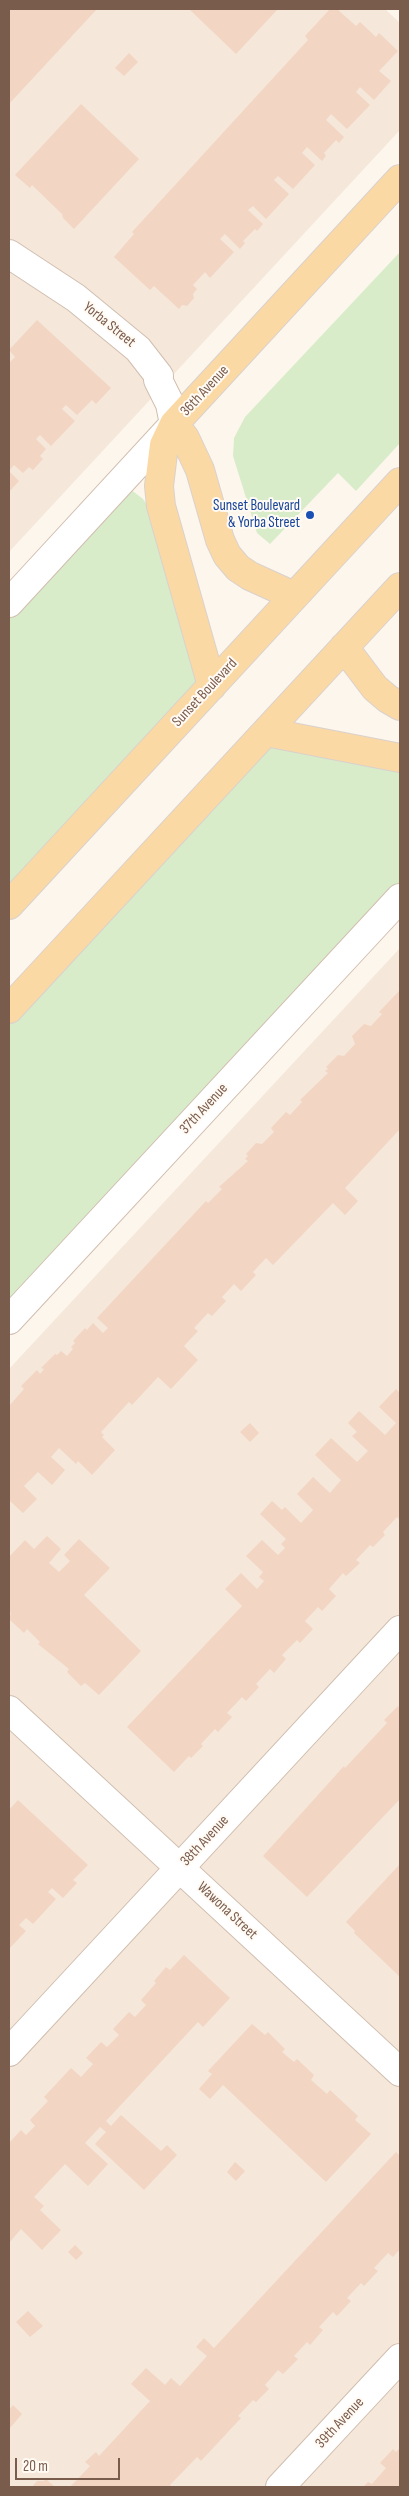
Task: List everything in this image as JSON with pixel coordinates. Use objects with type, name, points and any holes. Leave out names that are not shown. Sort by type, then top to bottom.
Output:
[{"type":"main road","name":"36th Avenue","points":[[174,424],[400,179]]},
{"type":"main road","points":[[212,686],[161,506],[158,486],[164,446],[174,424],[185,438],[200,470],[220,540],[227,555],[238,568],[250,576],[294,596]]},
{"type":"main road","name":"Sunset Boulevard","points":[[9,905],[400,482]]},
{"type":"main road","points":[[9,1009],[400,587]]},
{"type":"main road","points":[[344,647],[375,688],[400,706]]},
{"type":"main road","points":[[266,732],[400,758]]},
{"type":"street","name":"Yorba Street","points":[[9,254],[76,298],[138,349],[159,376],[158,380],[170,404],[174,424]]},
{"type":"street","name":"36th Avenue","points":[[9,603],[174,424]]},
{"type":"street","name":"37th Avenue","points":[[9,1320],[400,898]]},
{"type":"street","name":"38th Avenue","points":[[9,2052],[400,1630]]},
{"type":"street","name":"Wawona Street","points":[[9,1710],[400,2072]]},
{"type":"street","name":"39th Avenue","points":[[280,2487],[400,2358]]},
{"type":"shaded area","points":[[9,9],[385,9],[400,23],[400,130],[9,552]]},
{"type":"shaded area","points":[[400,948],[400,2487],[9,2487],[9,1369]]},
{"type":"green space","points":[[400,252],[400,443],[356,491],[338,473],[270,544],[257,533],[233,456],[234,438],[245,417]]},
{"type":"green space","points":[[121,482],[143,499],[170,537],[212,686],[9,905],[9,602]]},
{"type":"green space","points":[[266,732],[400,758],[400,898],[9,1320],[9,1009]]},
{"type":"building","points":[[9,9],[97,9],[9,104]]},
{"type":"building","points":[[189,9],[278,9],[236,54]]},
{"type":"building","points":[[330,9],[337,9],[356,26],[360,22],[376,37],[379,33],[398,51],[379,71],[391,81],[374,100],[360,87],[356,92],[370,105],[347,129],[331,114],[326,120],[344,137],[339,143],[336,140],[324,153],[326,156],[322,161],[307,147],[302,153],[315,165],[293,189],[278,176],[274,180],[289,194],[266,219],[253,206],[248,210],[263,224],[243,241],[245,243],[240,249],[225,234],[220,239],[234,252],[210,278],[205,272],[193,285],[197,289],[193,294],[194,298],[187,306],[182,305],[179,309],[154,286],[150,290],[114,257],[134,234],[132,232],[308,40],[305,36]]},
{"type":"building","points":[[129,53],[138,62],[124,76],[115,68]]},
{"type":"building","points":[[81,104],[139,159],[74,229],[63,218],[62,214],[32,185],[30,188],[15,175]]},
{"type":"building","points":[[37,320],[111,388],[96,404],[92,400],[77,415],[66,405],[62,409],[75,421],[51,446],[40,435],[36,439],[46,449],[40,456],[43,459],[33,470],[29,467],[23,473],[14,465],[9,471],[9,363],[15,357],[9,350]]},
{"type":"building","points":[[9,471],[19,481],[9,492]]},
{"type":"building","points":[[400,990],[400,1129],[345,1188],[358,1201],[345,1215],[333,1203],[273,1265],[266,1258],[253,1272],[256,1275],[241,1291],[234,1284],[222,1297],[226,1301],[212,1316],[208,1313],[194,1328],[198,1331],[184,1346],[198,1360],[171,1389],[158,1377],[132,1405],[129,1402],[101,1432],[104,1435],[102,1437],[115,1450],[92,1475],[78,1461],[76,1464],[59,1448],[51,1457],[65,1470],[52,1485],[38,1472],[24,1486],[37,1499],[23,1513],[10,1501],[9,1503],[9,1406],[24,1389],[21,1386],[37,1370],[40,1374],[44,1369],[41,1368],[55,1354],[57,1355],[61,1351],[67,1356],[73,1349],[71,1347],[75,1343],[73,1341],[85,1328],[87,1330],[93,1323],[103,1333],[108,1328],[97,1318],[206,1201],[208,1203],[222,1189],[219,1187],[248,1161],[245,1159],[248,1156],[246,1154],[256,1143],[262,1144],[274,1132],[271,1128],[286,1112],[290,1115],[302,1102],[300,1100],[328,1073],[325,1071],[328,1069],[326,1067],[338,1055],[344,1056],[355,1044],[352,1036],[364,1024],[371,1026],[382,1014],[379,1012]]},
{"type":"building","points":[[396,1389],[400,1393],[400,1520],[397,1517],[383,1532],[385,1535],[373,1547],[370,1545],[356,1560],[360,1563],[346,1576],[343,1573],[329,1589],[336,1596],[322,1611],[318,1607],[305,1621],[313,1629],[300,1643],[297,1640],[282,1655],[286,1659],[274,1673],[270,1669],[256,1684],[259,1687],[246,1701],[242,1697],[227,1713],[232,1717],[218,1732],[215,1729],[201,1744],[203,1746],[191,1758],[189,1756],[174,1772],[127,1727],[242,1606],[225,1589],[241,1573],[257,1589],[264,1581],[259,1577],[263,1572],[246,1556],[262,1540],[278,1555],[285,1548],[281,1544],[286,1539],[260,1514],[272,1501],[282,1510],[285,1507],[301,1523],[313,1510],[297,1494],[313,1477],[330,1493],[341,1480],[315,1455],[331,1438],[357,1462],[368,1451],[352,1436],[357,1432],[348,1423],[359,1411],[385,1435],[396,1423],[379,1407]]},
{"type":"building","points":[[250,1423],[259,1433],[250,1442],[240,1432]]},
{"type":"building","points":[[47,1536],[61,1549],[49,1563],[59,1572],[70,1561],[64,1555],[79,1539],[110,1568],[84,1595],[141,1651],[99,1695],[85,1683],[81,1686],[67,1672],[69,1669],[38,1644],[40,1642],[27,1629],[24,1633],[9,1619],[11,1613],[9,1611],[9,1557],[25,1540],[34,1549]]},
{"type":"building","points":[[398,1706],[400,1709],[400,1799],[307,1897],[263,1856],[344,1766],[345,1768],[387,1723],[384,1720]]},
{"type":"building","points":[[18,1800],[88,1865],[73,1880],[77,1883],[63,1898],[52,1888],[48,1892],[56,1899],[33,1924],[26,1918],[19,1925],[26,1931],[9,1949],[9,1810]]},
{"type":"building","points":[[400,1864],[400,1977],[354,1933],[355,1931],[346,1922]]},
{"type":"building","points":[[184,1955],[230,1998],[203,2027],[198,2022],[106,2121],[111,2126],[121,2115],[161,2151],[167,2145],[177,2155],[144,2190],[95,2144],[106,2132],[100,2127],[85,2143],[108,2164],[88,2186],[65,2164],[34,2197],[44,2206],[40,2210],[61,2230],[42,2250],[21,2229],[9,2243],[9,2143],[21,2130],[26,2135],[35,2126],[30,2120],[48,2101],[44,2097],[71,2068],[81,2077],[93,2064],[86,2058],[101,2042],[107,2047],[119,2035],[113,2029],[129,2012],[135,2017],[146,2005],[141,2000],[156,1983],[154,1981],[166,1967],[170,1970]]},
{"type":"building","points":[[252,2024],[265,2035],[268,2032],[285,2049],[282,2052],[294,2062],[297,2059],[314,2075],[311,2080],[327,2094],[330,2090],[358,2116],[355,2120],[371,2134],[326,2182],[223,2085],[210,2099],[199,2089],[212,2074],[208,2071]]},
{"type":"building","points":[[396,2152],[400,2156],[400,2249],[393,2257],[388,2253],[374,2268],[378,2271],[364,2286],[361,2283],[347,2298],[351,2301],[337,2316],[333,2312],[319,2327],[323,2330],[310,2345],[307,2342],[294,2356],[298,2359],[283,2374],[278,2370],[265,2385],[269,2389],[256,2402],[253,2400],[238,2416],[241,2418],[201,2461],[197,2457],[170,2485],[172,2487],[70,2487],[90,2466],[85,2462],[96,2452],[99,2456],[150,2401],[131,2384],[146,2368],[165,2385],[171,2378],[180,2386],[207,2356],[196,2347],[204,2338],[214,2348]]},
{"type":"building","points":[[235,2162],[245,2171],[236,2181],[227,2172]]},
{"type":"building","points":[[75,2245],[83,2253],[76,2260],[68,2252]]},
{"type":"building","points":[[28,2311],[43,2326],[30,2337],[16,2322]]},
{"type":"building","points":[[13,2405],[22,2414],[10,2428],[9,2410]]},
{"type":"building","points":[[400,2448],[400,2487],[363,2487],[368,2482],[372,2484],[386,2468],[380,2463],[393,2449],[396,2452]]},
{"type":"building","points":[[46,2479],[55,2487],[32,2487],[37,2481],[44,2481]]},
{"type":"place","name":"Sunset Boulevard & Yorba Street","points":[[310,515]]}]
